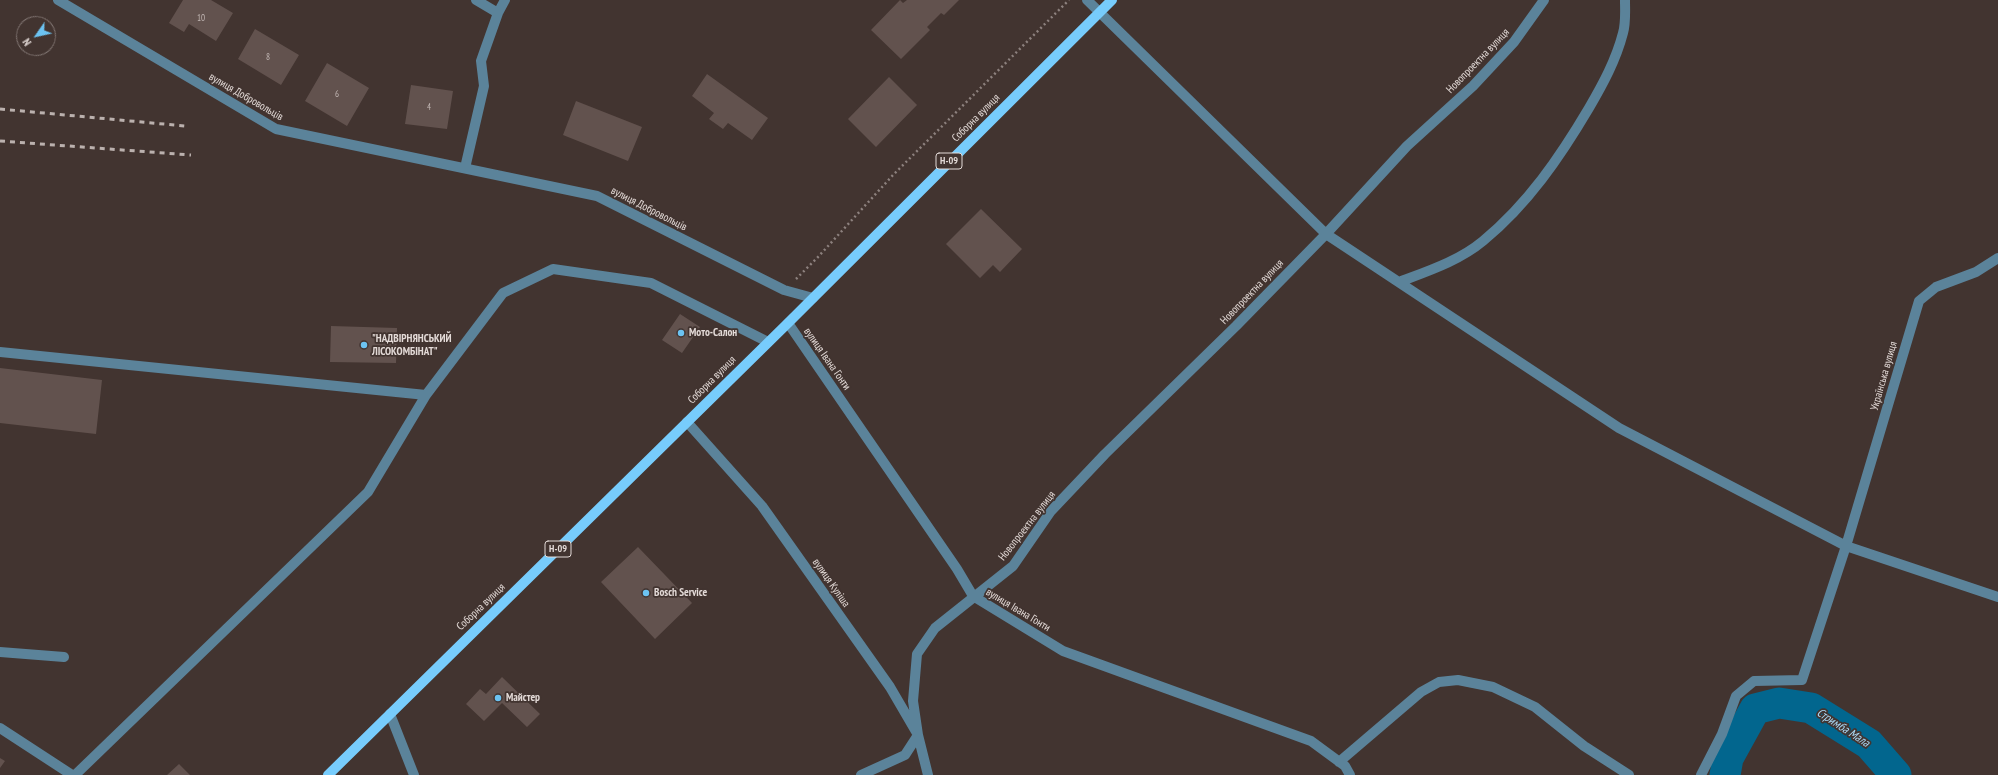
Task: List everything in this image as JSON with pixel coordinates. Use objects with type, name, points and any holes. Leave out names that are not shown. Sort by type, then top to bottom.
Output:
[{"type":"main road","name":"Соборна вулиця","points":[[328,775],[788,323],[1112,0]]},
{"type":"street","name":"вулиця Добровольців","points":[[58,0],[276,129],[597,196],[784,290],[812,298]]},
{"type":"street","points":[[476,0],[498,13]]},
{"type":"street","points":[[465,168],[484,86],[481,61],[498,13],[505,0]]},
{"type":"street","points":[[1087,0],[1100,11],[1326,234],[1619,428],[1846,546],[1998,597]]},
{"type":"street","name":"Новопроектна вулиця","points":[[918,735],[913,701],[917,654],[935,628],[973,596],[1013,566],[1051,511],[1326,234],[1407,146],[1473,86],[1514,42],[1544,0]]},
{"type":"street","points":[[1399,282],[1432,270],[1460,257],[1483,241],[1543,179],[1570,139],[1609,73],[1624,32],[1625,0]]},
{"type":"street","name":"Українська вулиця","points":[[1701,775],[1722,734],[1736,696],[1754,681],[1802,680],[1846,546],[1919,301],[1936,287],[1976,272],[1998,258]]},
{"type":"street","points":[[75,775],[368,492],[426,395],[503,293],[553,269],[651,283],[768,342]]},
{"type":"street","name":"вулиця Івана Гонти","points":[[788,323],[957,569],[973,596],[1063,651],[1311,741],[1345,766],[1350,775]]},
{"type":"street","points":[[0,352],[426,395]]},
{"type":"street","name":"вулиця Куліша","points":[[687,422],[762,506],[890,686],[918,735],[928,775]]},
{"type":"street","points":[[0,652],[64,657]]},
{"type":"street","points":[[1339,762],[1420,692],[1439,682],[1458,680],[1493,687],[1535,707],[1584,746],[1629,775]]},
{"type":"street","points":[[390,714],[414,775]]},
{"type":"street","points":[[0,728],[72,775]]},
{"type":"street","points":[[861,775],[905,755],[918,735]]},
{"type":"path","points":[[784,290],[818,257],[894,174],[1069,0]]},
{"type":"building","points":[[183,0],[211,0],[233,13],[216,41],[189,24],[184,32],[169,23]]},
{"type":"building","points":[[900,0],[903,3],[907,0],[959,0],[944,15],[941,13],[927,27],[930,30],[901,59],[871,30]]},
{"type":"building","points":[[255,29],[299,55],[281,85],[238,59]]},
{"type":"building","points":[[327,63],[369,88],[347,126],[305,101]]},
{"type":"building","points":[[707,74],[768,118],[752,140],[728,123],[723,129],[709,119],[714,113],[692,96]]},
{"type":"building","points":[[889,77],[917,105],[876,147],[848,119]]},
{"type":"building","points":[[411,85],[453,91],[447,129],[405,124]]},
{"type":"building","points":[[576,101],[642,127],[628,161],[563,135]]},
{"type":"building","points":[[981,209],[1022,249],[1000,272],[993,265],[980,278],[946,244]]},
{"type":"building","name":"Мото-Салон","points":[[680,314],[700,327],[682,353],[662,340]]},
{"type":"building","name":"\"НАДВІРНЯНСЬКИЙ ЛІСОКОМБІНАТ\"","points":[[331,326],[397,328],[396,363],[330,362]]},
{"type":"building","points":[[0,368],[102,380],[96,434],[0,423]]},
{"type":"building","name":"Bosch Service","points":[[638,547],[692,603],[655,639],[601,582]]},
{"type":"building","name":"Майстер","points":[[502,677],[540,714],[527,727],[502,703],[484,721],[466,704],[480,689],[486,694]]},
{"type":"building","points":[[0,758],[5,761],[0,768]]},
{"type":"building","points":[[179,764],[190,775],[167,775]]},
{"type":"waterway","name":"Стримба Мала","points":[[1725,775],[1728,758],[1755,709],[1779,703],[1811,708],[1869,744],[1896,775]]},
{"type":"railway","points":[[0,109],[185,126]]},
{"type":"railway","points":[[0,141],[191,155]]},
{"type":"place","name":"Мото-Салон","points":[[681,333]]},
{"type":"place","name":"\"НАДВІРНЯНСЬКИЙ ЛІСОКОМБІНАТ\"","points":[[364,345]]},
{"type":"place","name":"Bosch Service","points":[[646,593]]},
{"type":"place","name":"Майстер","points":[[498,698]]}]
